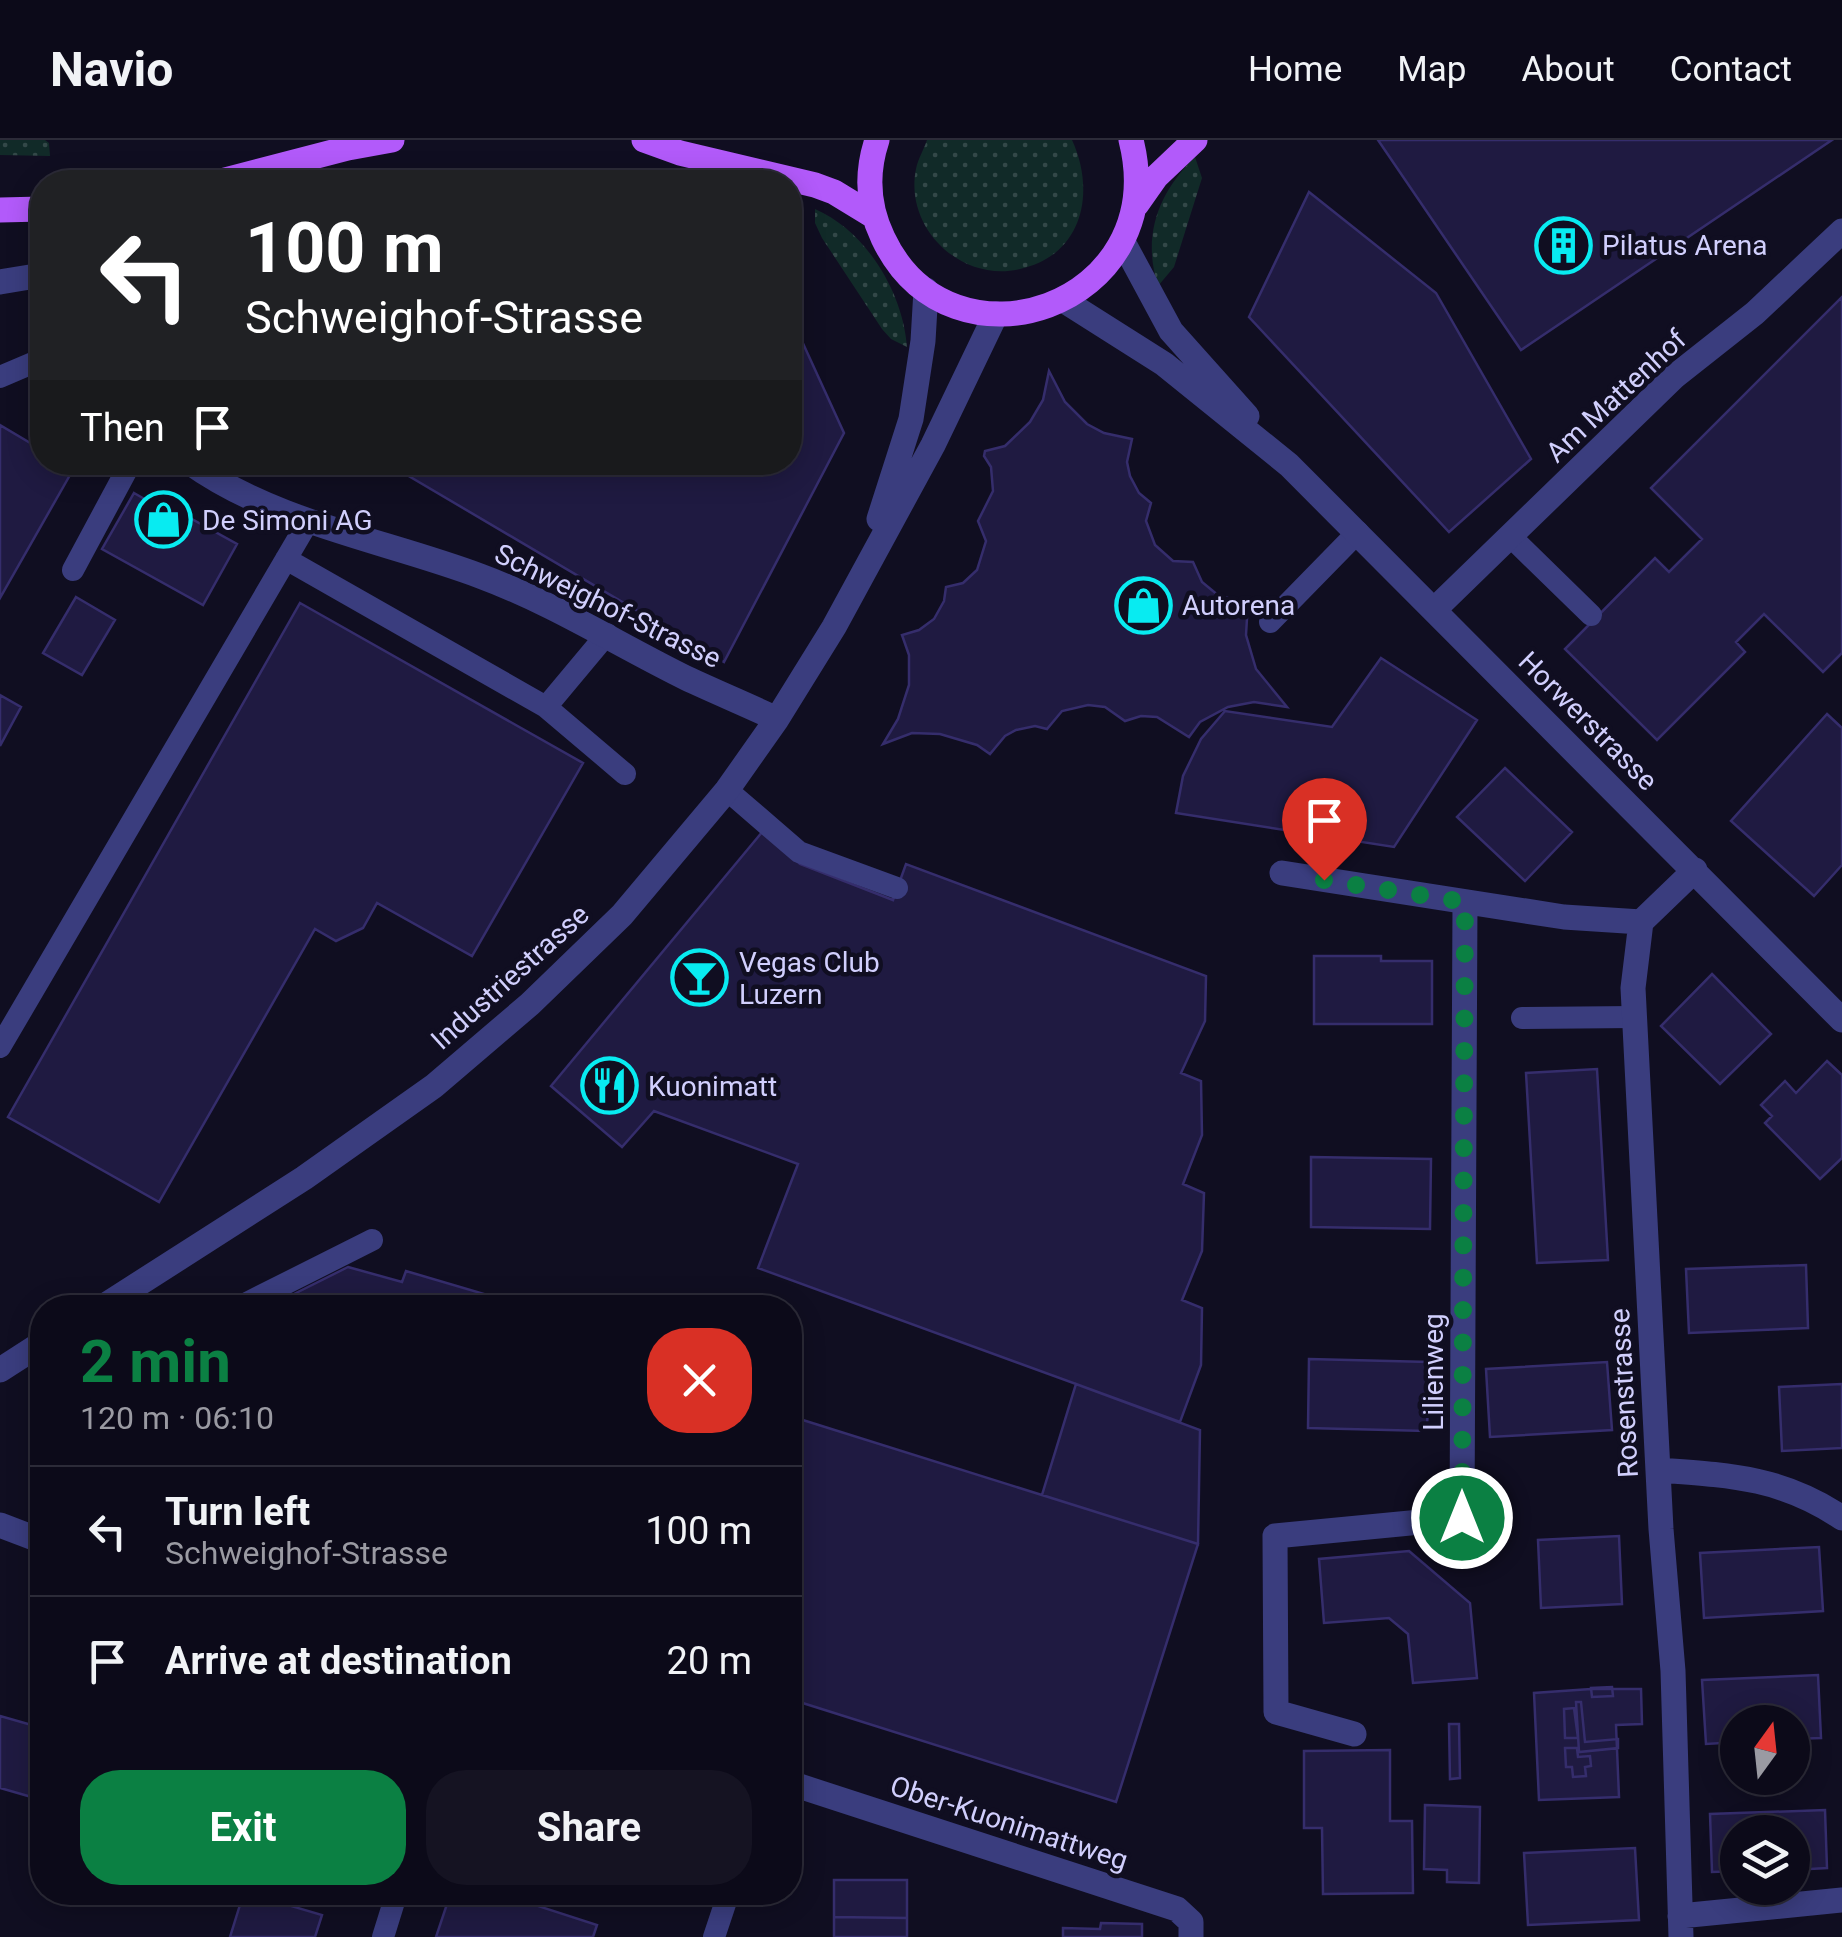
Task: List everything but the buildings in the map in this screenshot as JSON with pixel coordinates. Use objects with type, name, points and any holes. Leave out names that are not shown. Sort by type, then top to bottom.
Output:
[{"type":"main road","points":[[263,170],[392,140]]},
{"type":"main road","points":[[644,140],[680,153],[754,170]]},
{"type":"main road","points":[[877,140],[870,182],[875,217],[900,265],[926,290],[960,307],[996,314],[1030,312],[1063,300],[1087,286],[1107,266],[1123,242],[1134,208],[1136,164],[1131,140]]},
{"type":"main road","points":[[1134,208],[1156,177],[1195,140]]},
{"type":"main road","points":[[802,181],[834,192],[875,217]]},
{"type":"main road","points":[[0,210],[30,210]]},
{"type":"street","name":"Am Mattenhof","points":[[1434,609],[1674,377],[1755,314],[1842,231]]},
{"type":"street","name":"Horwerstrasse","points":[[1123,242],[1171,331],[1289,466]]},
{"type":"street","points":[[0,282],[30,277]]},
{"type":"street","name":"Industriestrasse","points":[[856,585],[911,418],[926,290]]},
{"type":"street","name":"Horwerstrasse","points":[[1063,300],[1164,364],[1289,466],[1842,1020]]},
{"type":"street","name":"Industriestrasse","points":[[121,1295],[304,1178],[462,1062],[530,1004],[622,915],[727,790],[776,719],[933,445],[996,314]]},
{"type":"street","name":"Schweighof-Strasse","points":[[207,475],[256,500],[309,520],[480,576],[607,634],[684,677],[776,719]]},
{"type":"street","points":[[1282,873],[1564,918],[1640,922],[1695,870]]},
{"type":"street","name":"Lilienweg","points":[[1354,1734],[1276,1712],[1275,1536],[1462,1518],[1465,902]]},
{"type":"street","name":"Rosenstrasse","points":[[1640,922],[1633,988],[1672,1671],[1681,1927]]},
{"type":"street","points":[[0,1370],[30,1351]]},
{"type":"street","points":[[1658,1470],[1739,1476],[1782,1486],[1818,1501],[1842,1518]]},
{"type":"street","points":[[0,1525],[30,1536]]},
{"type":"street","name":"Ober-Kuonimattweg","points":[[802,1787],[1178,1909],[1191,1922],[1191,1937]]},
{"type":"street","points":[[1681,1927],[1842,1900]]},
{"type":"lane","points":[[0,377],[30,363]]},
{"type":"lane","points":[[72,570],[124,475]]},
{"type":"lane","points":[[0,1047],[309,520]]},
{"type":"lane","points":[[1270,622],[1358,532]]},
{"type":"lane","points":[[1510,536],[1591,615]]},
{"type":"lane","points":[[286,559],[546,707],[625,774]]},
{"type":"lane","points":[[546,707],[607,634]]},
{"type":"lane","points":[[727,790],[798,852],[897,888]]},
{"type":"lane","points":[[1522,1018],[1635,1017]]},
{"type":"lane","points":[[263,1295],[372,1240]]},
{"type":"lane","points":[[383,1937],[392,1905]]},
{"type":"lane","points":[[714,1937],[725,1905]]},
{"type":"green space","points":[[0,140],[45,140],[50,156],[0,155]]},
{"type":"green space","points":[[927,140],[1072,140],[1083,180],[1083,200],[1070,236],[1041,262],[1020,269],[977,268],[958,259],[928,230],[919,211],[916,169]]},
{"type":"green space","points":[[1195,157],[1202,178],[1174,267],[1158,286],[1152,250],[1157,216],[1171,185]]},
{"type":"green space","points":[[815,209],[850,232],[879,266],[898,305],[907,347],[882,329],[822,238],[815,223]]},
{"type":"place","name":"Pilatus Arena","points":[[1563,245]]},
{"type":"place","name":"De Simoni AG","points":[[163,520]]},
{"type":"place","name":"Autorena","points":[[1143,605]]},
{"type":"place","name":"Vegas Club Luzern","points":[[700,978]]},
{"type":"place","name":"Kuonimatt","points":[[609,1086]]},
{"type":"route","points":[[1324,880],[1465,902],[1462,1518]]}]
